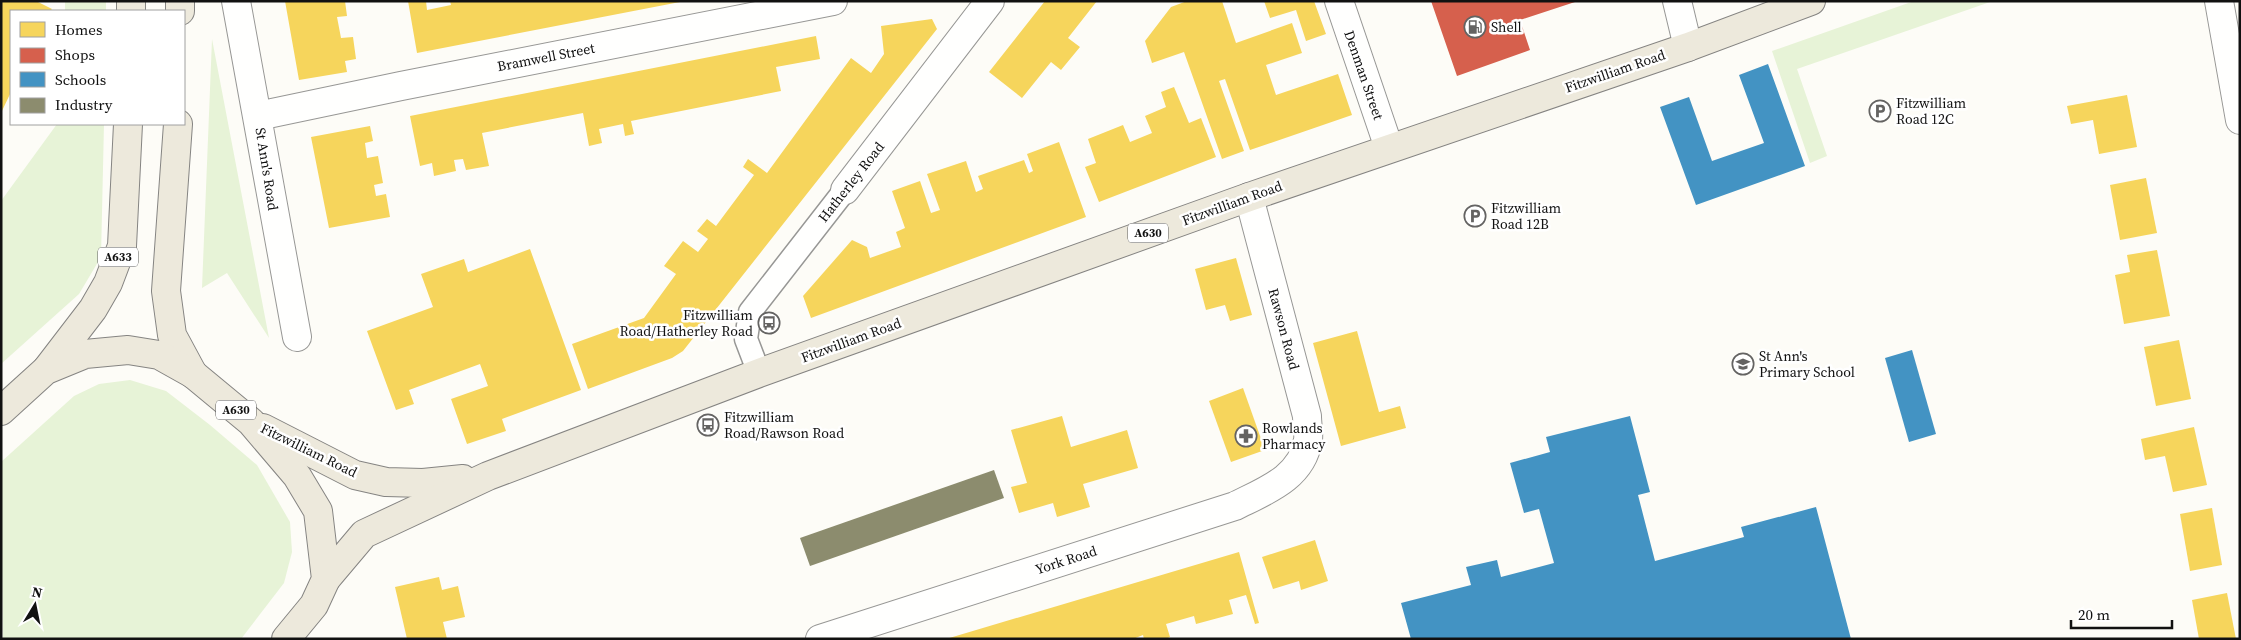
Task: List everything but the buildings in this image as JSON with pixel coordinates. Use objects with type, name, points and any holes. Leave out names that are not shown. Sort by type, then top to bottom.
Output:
[{"type":"main road","name":"Fitzwilliam Road","points":[[326,579],[364,534],[488,476],[759,373],[1249,197],[1688,47],[1811,1]]},
{"type":"main road","name":"A633","points":[[46,370],[93,309],[108,283],[122,246],[128,125]]},
{"type":"main road","points":[[178,125],[166,291],[172,334],[193,374]]},
{"type":"main road","name":"A630","points":[[1,412],[46,370],[85,354],[128,350],[159,355],[193,374],[250,422],[297,476],[318,511],[326,579],[314,605],[286,639]]},
{"type":"main road","name":"Fitzwilliam Road","points":[[250,422],[356,475],[386,482],[423,483],[488,476]]},
{"type":"street","name":"St Ann's Road","points":[[236,1],[297,337]]},
{"type":"street","name":"Bramwell Street","points":[[258,116],[833,1]]},
{"type":"street","name":"Hatherley Road","points":[[759,373],[746,338],[750,312],[990,1]]},
{"type":"street","name":"Denman Street","points":[[1338,1],[1389,148]]},
{"type":"street","points":[[1677,1],[1688,47]]},
{"type":"street","points":[[2219,1],[2240,120]]},
{"type":"street","name":"Rawson Road","points":[[1249,197],[1307,416],[1308,439],[1301,461]]},
{"type":"street","name":"York Road","points":[[820,639],[1235,506],[1280,484],[1301,461]]},
{"type":"green space","points":[[65,1],[106,1],[106,10],[65,10]]},
{"type":"green space","points":[[1914,1],[1993,1],[1797,69],[1827,156],[1810,163],[1772,51]]},
{"type":"green space","points":[[212,39],[269,338],[227,273],[202,288]]},
{"type":"green space","points":[[56,125],[104,125],[101,257],[79,294],[1,364],[1,201]]},
{"type":"green space","points":[[130,380],[166,391],[257,465],[290,522],[292,552],[284,583],[241,639],[3,639],[1,462],[74,396],[99,384]]},
{"type":"place","name":"Shell","points":[[1475,27]]},
{"type":"place","name":"Fitzwilliam Road 12C","points":[[1880,111]]},
{"type":"place","name":"Fitzwilliam Road 12B","points":[[1475,216]]},
{"type":"place","name":"Fitzwilliam Road/Hatherley Road","points":[[769,323]]},
{"type":"place","name":"St Ann's Primary School","points":[[1743,364]]},
{"type":"place","name":"Fitzwilliam Road/Rawson Road","points":[[708,425]]},
{"type":"place","name":"Rowlands Pharmacy","points":[[1246,436]]}]
